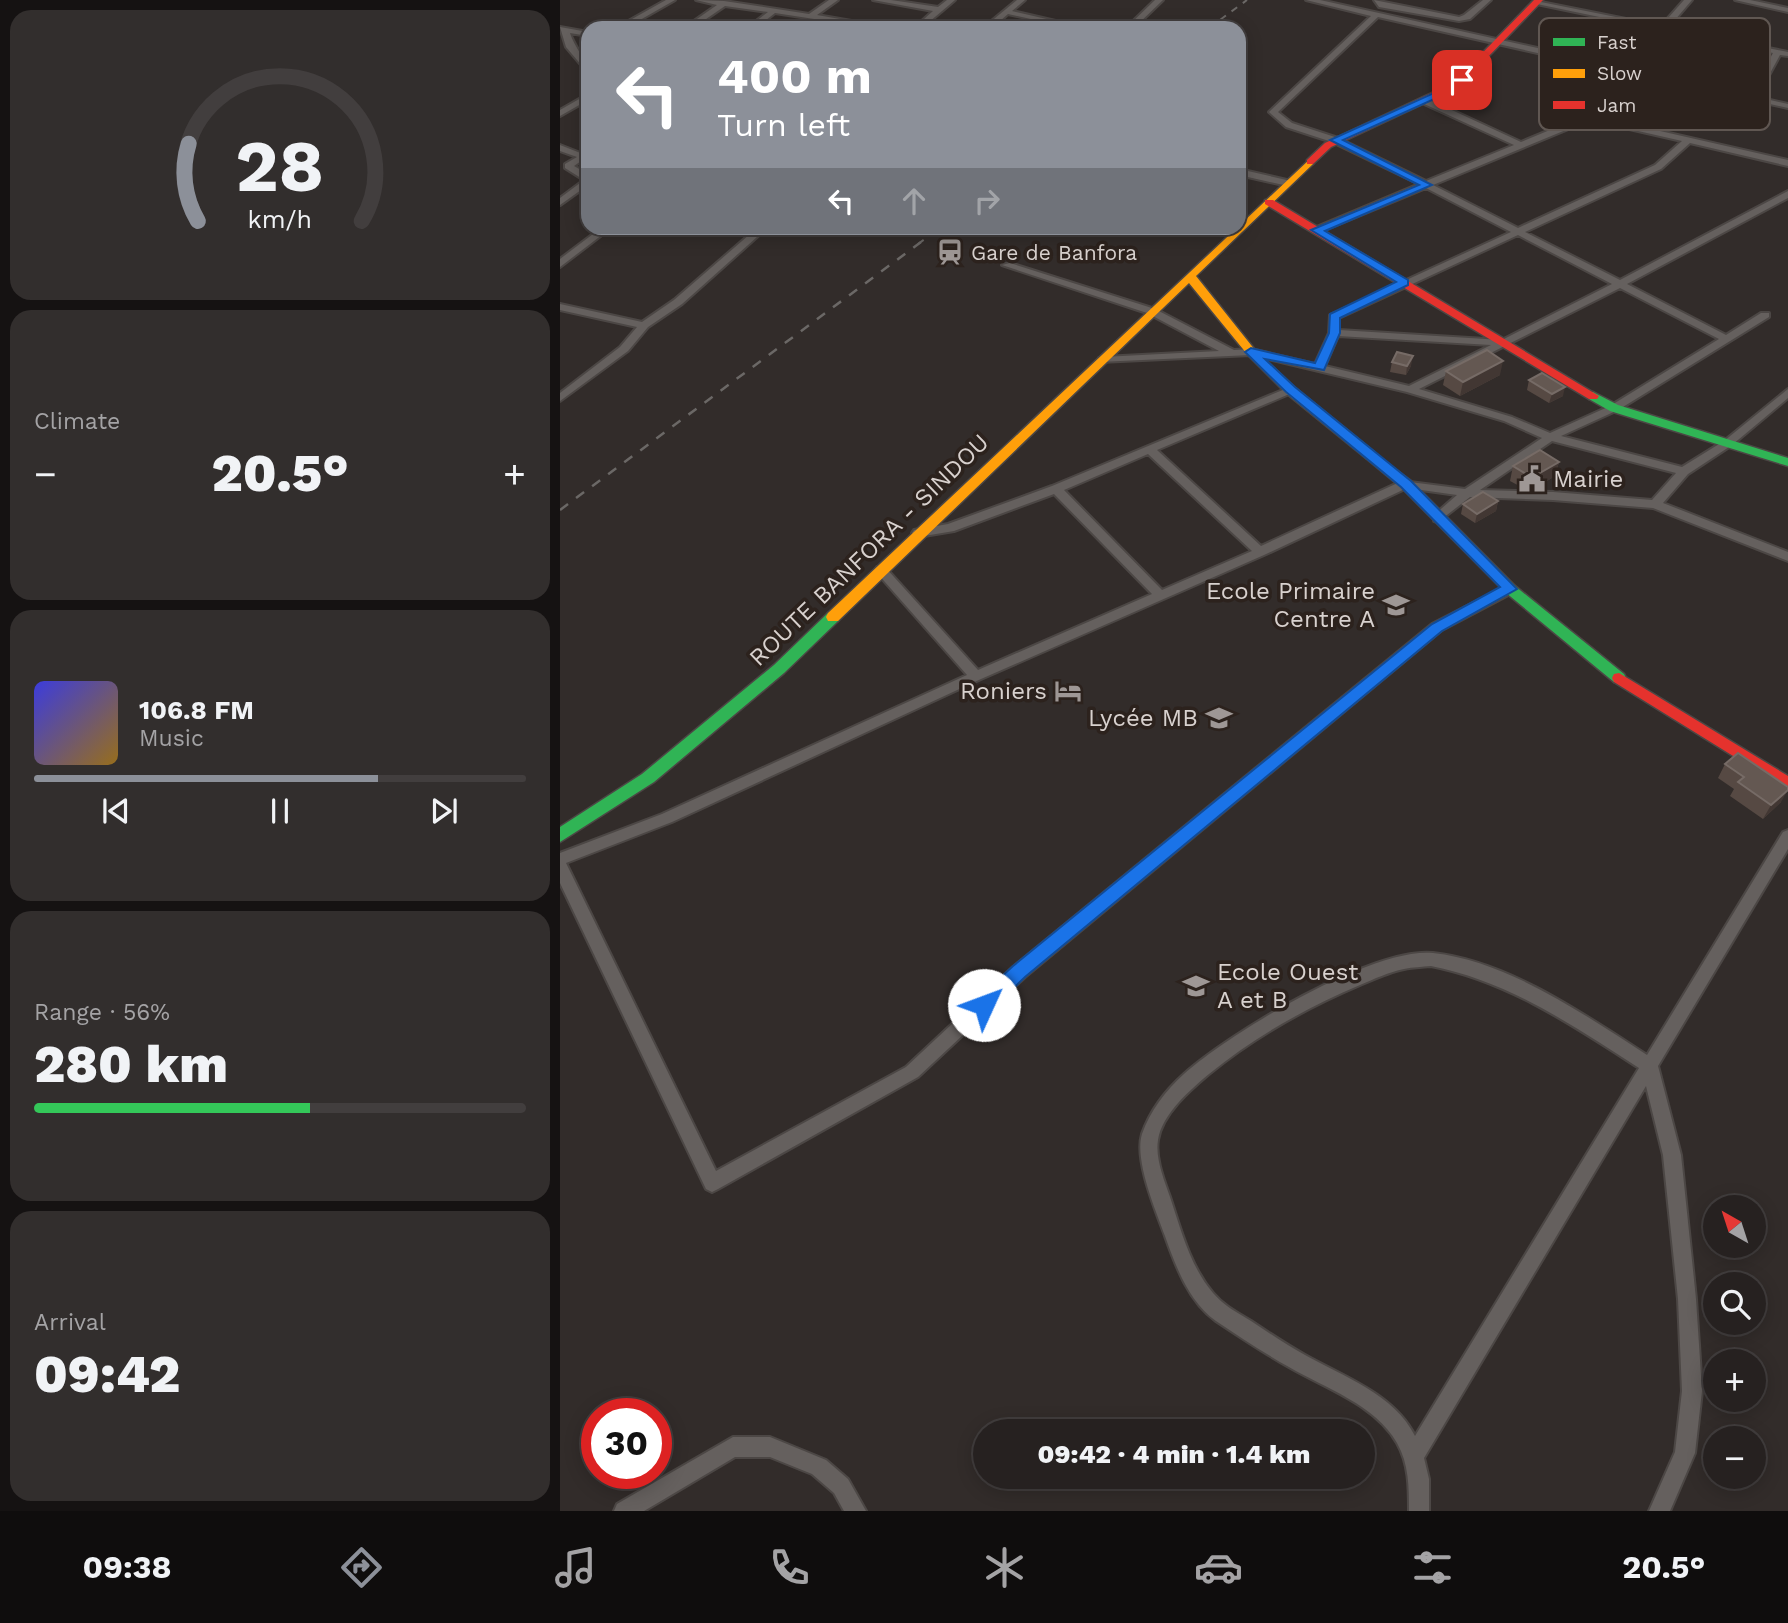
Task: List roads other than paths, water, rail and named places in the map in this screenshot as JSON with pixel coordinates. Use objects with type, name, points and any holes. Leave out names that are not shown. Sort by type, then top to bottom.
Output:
[{"type":"main road","name":"ROUTE BANFORA - SINDOU","points":[[1246,224],[1335,140],[1456,85],[1538,1]]},
{"type":"main road","points":[[1269,202],[1614,408],[1788,462]]},
{"type":"main road","name":"ROUTE BANFORA - SINDOU","points":[[560,835],[616,800],[697,740],[817,635],[918,533],[1234,235]]},
{"type":"main road","points":[[1190,276],[1251,352],[1290,390],[1406,484],[1510,589],[1630,687],[1788,784]]},
{"type":"street","points":[[639,21],[671,0]]},
{"type":"street","points":[[700,0],[838,21]]},
{"type":"street","points":[[810,17],[834,0]]},
{"type":"street","points":[[877,0],[940,10]]},
{"type":"street","points":[[927,21],[951,0]]},
{"type":"street","points":[[997,21],[1021,0]]},
{"type":"street","points":[[1137,21],[1159,0]]},
{"type":"street","points":[[1378,0],[1382,5],[1458,19],[1467,17],[1487,0]]},
{"type":"street","points":[[1673,18],[1688,0]]},
{"type":"street","points":[[1739,0],[1788,10]]},
{"type":"street","points":[[1314,1],[1374,17],[1539,53]]},
{"type":"street","points":[[1538,1],[1614,18]]},
{"type":"street","points":[[698,21],[724,4]]},
{"type":"street","points":[[760,21],[774,11]]},
{"type":"street","points":[[1009,12],[1050,21]]},
{"type":"street","points":[[1374,17],[1273,112],[1289,124],[1335,140],[1427,185],[1725,338]]},
{"type":"street","points":[[564,38],[581,56]]},
{"type":"street","points":[[1770,50],[1788,54]]},
{"type":"street","points":[[1770,66],[1778,52]]},
{"type":"street","points":[[560,114],[581,100]]},
{"type":"street","points":[[1425,100],[1521,145]]},
{"type":"street","points":[[1770,102],[1788,106]]},
{"type":"street","points":[[1317,230],[1557,130]]},
{"type":"street","points":[[1645,130],[1788,163]]},
{"type":"street","points":[[1319,368],[1335,333],[1334,317],[1658,167],[1688,140]]},
{"type":"street","points":[[560,148],[581,154]]},
{"type":"street","points":[[581,158],[568,166],[581,174]]},
{"type":"street","points":[[1246,174],[1288,183]]},
{"type":"street","points":[[560,202],[581,185]]},
{"type":"street","points":[[1410,390],[1776,206],[1788,194]]},
{"type":"street","points":[[560,264],[597,235]]},
{"type":"street","points":[[560,398],[624,349],[644,325],[678,302],[754,235]]},
{"type":"street","points":[[1007,265],[1151,311],[1230,352]]},
{"type":"street","points":[[560,307],[644,325]]},
{"type":"street","points":[[1438,518],[1467,493],[1550,438],[1614,408],[1766,315]]},
{"type":"street","points":[[1335,333],[1505,343]]},
{"type":"street","points":[[1103,360],[1251,352],[1410,390],[1508,419],[1550,438],[1684,471]]},
{"type":"street","points":[[918,533],[950,528],[1056,489],[1290,390]]},
{"type":"street","points":[[1656,505],[1684,471],[1728,443],[1788,392]]},
{"type":"street","points":[[1150,450],[1260,552]]},
{"type":"street","points":[[560,859],[667,818],[976,676],[1260,552],[1406,484],[1467,493],[1553,496],[1656,505],[1788,557]]},
{"type":"street","points":[[1056,489],[1160,595]]},
{"type":"street","points":[[881,570],[976,676]]},
{"type":"street","points":[[560,867],[712,1183],[912,1072],[1019,972],[1437,627],[1510,589]]},
{"type":"street","points":[[1415,1454],[1788,836]]},
{"type":"street","points":[[1419,1511],[1415,1454],[1396,1422],[1347,1385],[1300,1363],[1213,1307],[1195,1281],[1175,1238],[1158,1186],[1148,1139],[1156,1116],[1171,1095],[1268,1021],[1406,961],[1448,961],[1497,978],[1571,1016],[1650,1066],[1672,1155],[1687,1299],[1692,1391],[1685,1453],[1659,1511]]},
{"type":"street","points":[[624,1511],[733,1447],[770,1447],[819,1467],[841,1486],[856,1511]]},
{"type":"railway","points":[[1218,21],[1247,0]]},
{"type":"railway","points":[[918,244],[930,235]]},
{"type":"railway","points":[[560,510],[921,242]]},
{"type":"place","name":"Gare de Banfora","points":[[950,252]]},
{"type":"place","name":"Mairie","points":[[1532,479]]},
{"type":"place","name":"Ecole Primaire Centre A","points":[[1396,605]]},
{"type":"place","name":"Roniers","points":[[1068,691]]},
{"type":"place","name":"Lycée MB","points":[[1219,718]]},
{"type":"place","name":"Ecole Ouest A et B","points":[[1196,986]]}]
